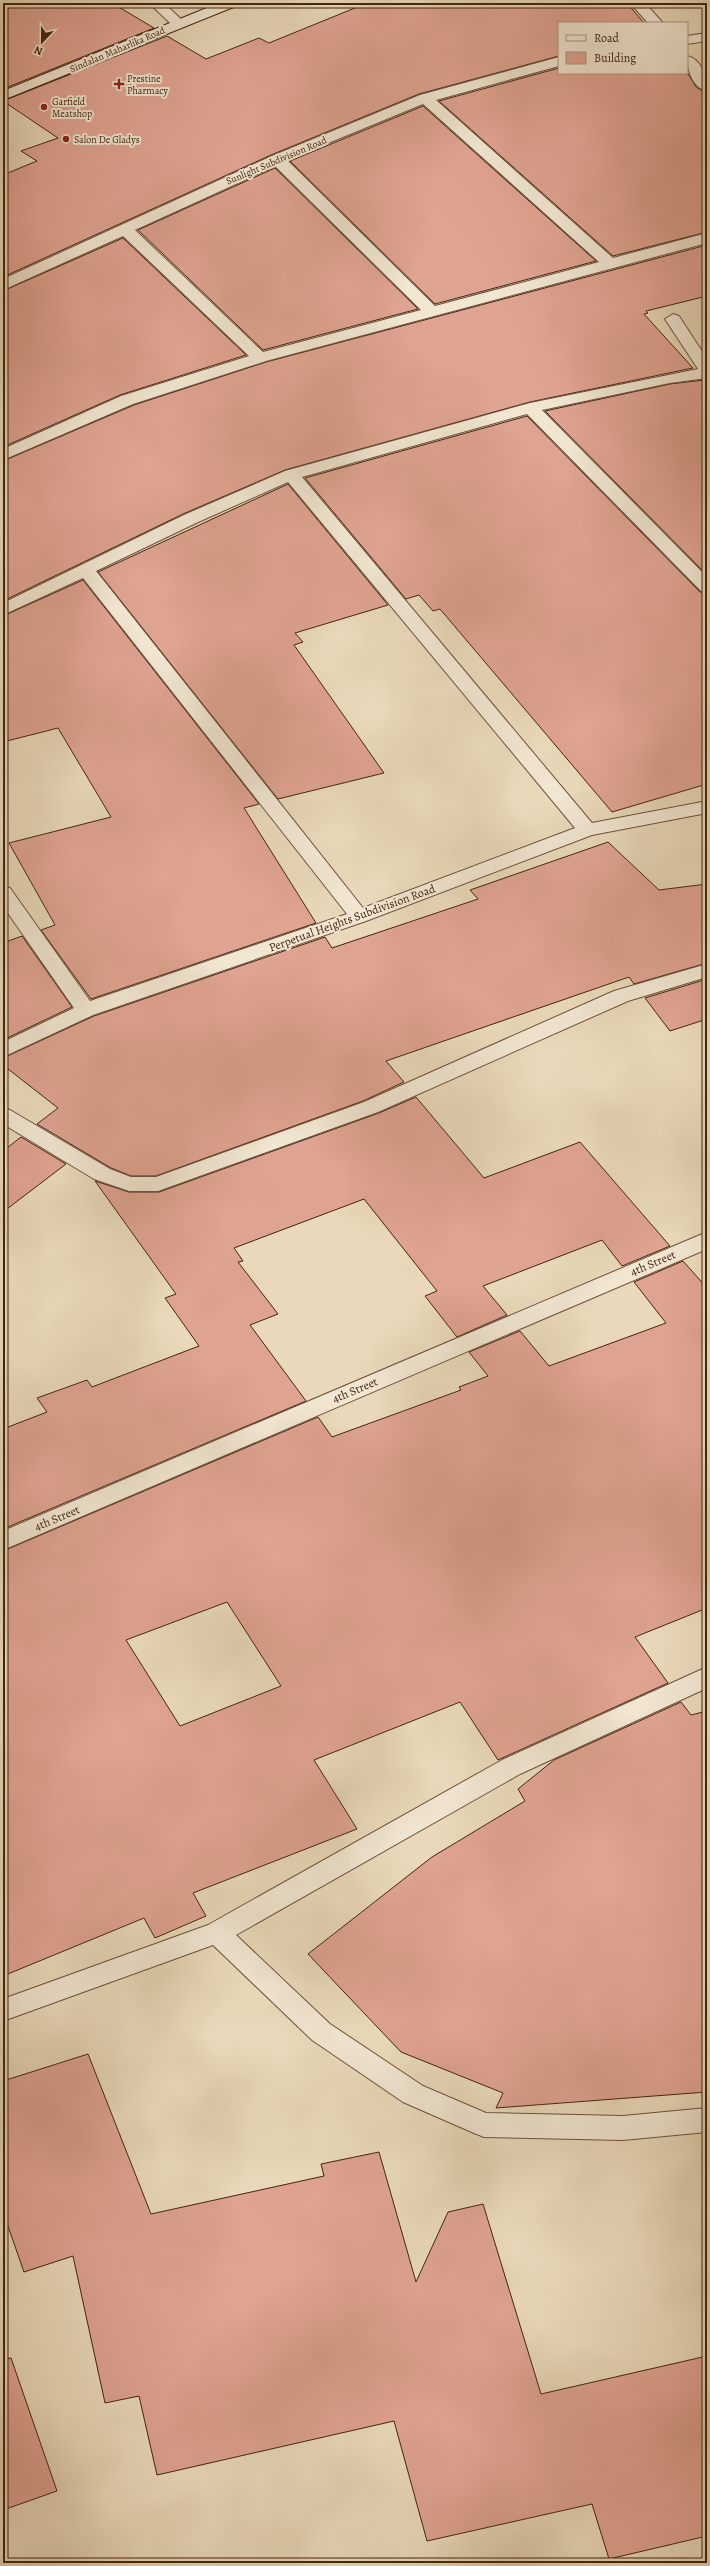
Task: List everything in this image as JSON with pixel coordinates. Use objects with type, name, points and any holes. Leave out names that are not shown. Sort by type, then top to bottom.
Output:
[{"type":"street","points":[[156,3],[178,23]]},
{"type":"street","name":"Sindalan Maharlika Road","points":[[3,96],[178,23],[231,3]]},
{"type":"street","points":[[637,3],[655,22]]},
{"type":"street","points":[[688,40],[707,37]]},
{"type":"street","name":"Sunlight Subdivision Road","points":[[3,285],[124,228],[277,159],[425,98],[558,61]]},
{"type":"street","points":[[688,61],[707,87]]},
{"type":"street","points":[[425,98],[609,263]]},
{"type":"street","points":[[277,159],[432,312]]},
{"type":"street","points":[[124,228],[260,358]]},
{"type":"street","points":[[3,455],[127,400],[260,358],[609,263],[707,238]]},
{"type":"street","points":[[3,610],[87,571],[190,519],[290,475],[530,408],[670,378],[707,372],[673,319]]},
{"type":"street","points":[[530,408],[707,587]]},
{"type":"street","points":[[290,475],[587,830]]},
{"type":"street","points":[[87,571],[359,917]]},
{"type":"street","name":"Perpetual Heights Subdivision Road","points":[[3,1050],[86,1010],[359,917],[587,830],[707,806]]},
{"type":"street","points":[[3,892],[86,1010]]},
{"type":"street","points":[[3,1115],[102,1174],[129,1184],[158,1184],[371,1107],[621,996],[707,970]]},
{"type":"street","name":"4th Street","points":[[3,1541],[707,1240]]},
{"type":"street","points":[[3,2010],[217,1933],[511,1767],[707,1677]]},
{"type":"street","points":[[217,1933],[321,2032],[413,2094],[484,2125],[623,2128],[707,2120]]},
{"type":"building","points":[[3,3],[112,3],[154,28],[3,89]]},
{"type":"building","points":[[367,3],[627,3],[643,22],[558,22],[558,56],[419,94],[271,155],[3,277],[3,175],[37,161],[21,151],[58,138],[3,101],[167,36],[206,59],[259,38],[269,43]]},
{"type":"building","points":[[558,68],[558,74],[688,74],[696,87],[707,94],[707,232],[613,256],[439,101]]},
{"type":"building","points":[[423,106],[596,261],[435,304],[290,161]]},
{"type":"building","points":[[275,168],[418,309],[263,350],[138,230]]},
{"type":"building","points":[[123,238],[246,355],[120,395],[3,447],[3,291]]},
{"type":"building","points":[[707,245],[707,296],[646,311],[648,313],[644,314],[693,368],[530,402],[285,470],[183,514],[3,601],[3,461],[134,405],[266,362]]},
{"type":"building","points":[[704,380],[707,384],[707,575],[545,411],[670,384]]},
{"type":"building","points":[[527,416],[700,592],[707,593],[707,784],[612,812],[440,609],[433,611],[419,595],[406,599],[305,478]]},
{"type":"building","points":[[288,484],[388,605],[295,633],[303,642],[294,645],[384,773],[278,799],[98,572]]},
{"type":"building","points":[[83,580],[259,804],[244,808],[316,923],[91,999],[41,930],[55,925],[9,843],[111,817],[58,728],[3,742],[3,616]]},
{"type":"building","points":[[608,842],[659,890],[707,884],[707,963],[634,984],[629,977],[386,1061],[404,1082],[363,1101],[156,1176],[131,1176],[111,1168],[37,1124],[58,1108],[3,1065],[3,1058],[94,1016],[325,937],[332,948],[478,899],[470,890]]},
{"type":"building","points":[[22,936],[72,1007],[3,1040],[3,943]]},
{"type":"building","points":[[707,979],[707,1019],[670,1031],[645,998]]},
{"type":"building","points":[[416,1097],[484,1178],[580,1142],[670,1246],[622,1266],[602,1240],[483,1286],[507,1315],[457,1337],[425,1296],[437,1291],[364,1199],[234,1248],[243,1261],[238,1262],[278,1314],[250,1325],[306,1401],[3,1529],[3,1429],[47,1412],[37,1398],[87,1380],[92,1387],[199,1346],[165,1298],[176,1294],[95,1181],[129,1192],[159,1192],[379,1113]]},
{"type":"building","points":[[21,1137],[66,1164],[3,1212],[3,1151]]},
{"type":"building","points":[[683,1261],[707,1288],[707,1608],[635,1637],[668,1683],[498,1760],[460,1702],[314,1760],[357,1829],[193,1893],[206,1916],[155,1938],[144,1918],[3,1976],[3,1551],[318,1417],[332,1437],[461,1390],[459,1387],[488,1376],[469,1352],[520,1331],[549,1366],[666,1323],[634,1282]],"holes":[[[227,1602],[281,1686],[180,1726],[126,1640]]]},
{"type":"building","points":[[681,1702],[691,1715],[707,1711],[707,2092],[496,2108],[503,2093],[401,2052],[308,1954],[432,1857],[525,1801],[518,1789],[554,1760]]},
{"type":"building","points":[[88,2054],[151,2214],[324,2176],[321,2164],[379,2152],[416,2282],[448,2212],[483,2204],[541,2394],[707,2356],[707,2536],[609,2559],[592,2504],[427,2541],[394,2421],[157,2475],[139,2396],[105,2403],[73,2256],[24,2272],[3,2212],[3,2081]]},
{"type":"building","points":[[11,2358],[57,2491],[3,2510],[3,2359]]},
{"type":"place","name":"Prestine Pharmacy","points":[[119,84]]},
{"type":"place","name":"Garfield Meatshop","points":[[44,107]]},
{"type":"place","name":"Salon De Gladys","points":[[66,139]]}]
